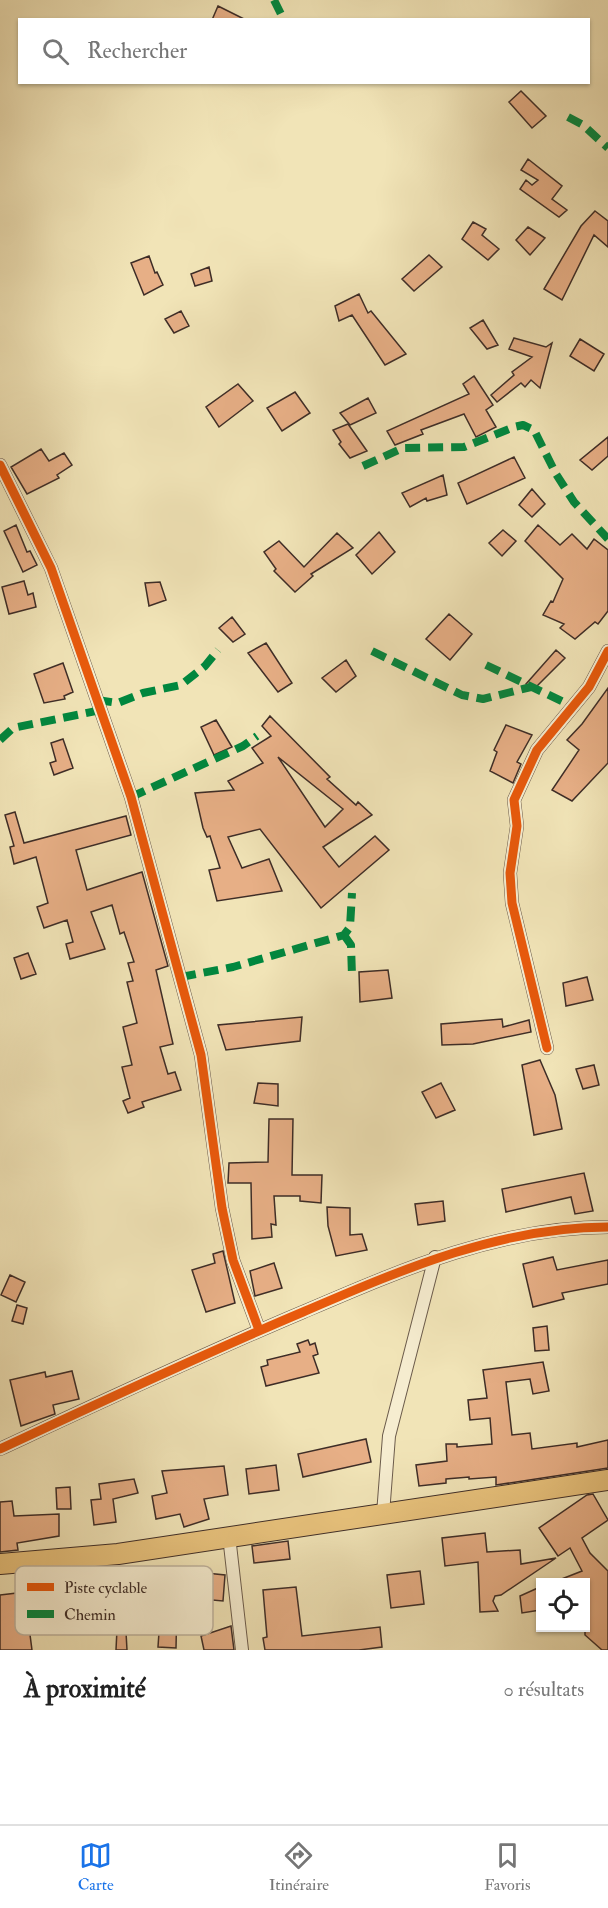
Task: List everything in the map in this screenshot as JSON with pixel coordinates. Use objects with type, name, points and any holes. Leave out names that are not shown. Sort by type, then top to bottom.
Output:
[{"type":"highway","points":[[0,1564],[118,1554],[607,1482]]},
{"type":"street","points":[[0,465],[51,568],[131,797],[201,1055],[222,1208],[233,1260],[259,1330]]},
{"type":"street","points":[[547,1048],[512,903],[510,873],[517,826],[514,800],[537,750],[589,687],[608,651]]},
{"type":"street","points":[[0,1449],[259,1330],[435,1257],[538,1231],[608,1227]]},
{"type":"street","points":[[383,1514],[389,1436],[435,1257]]},
{"type":"street","points":[[229,1536],[242,1650]]},
{"type":"building","points":[[218,6],[242,18],[213,18]]},
{"type":"building","points":[[521,91],[546,116],[532,128],[509,102]]},
{"type":"building","points":[[528,159],[562,186],[552,199],[567,210],[559,217],[520,189],[526,180],[532,185],[538,180],[521,170]]},
{"type":"building","points":[[595,211],[608,221],[608,247],[594,235],[562,300],[544,289],[581,226]]},
{"type":"building","points":[[473,222],[486,229],[482,235],[499,249],[488,260],[462,239]]},
{"type":"building","points":[[528,227],[545,238],[530,255],[516,240]]},
{"type":"building","points":[[429,255],[442,267],[414,291],[402,279]]},
{"type":"building","points":[[149,256],[155,273],[157,272],[163,285],[144,295],[131,263]]},
{"type":"building","points":[[209,267],[212,281],[195,286],[191,274]]},
{"type":"building","points":[[359,294],[368,313],[371,311],[406,354],[385,365],[352,315],[339,321],[335,306]]},
{"type":"building","points":[[181,311],[189,326],[174,333],[165,319]]},
{"type":"building","points":[[483,320],[498,345],[487,349],[470,328]]},
{"type":"building","points":[[514,338],[546,347],[552,343],[540,388],[531,380],[525,387],[521,383],[497,402],[491,395],[514,375],[512,372],[532,357],[509,349]]},
{"type":"building","points":[[580,339],[604,354],[594,371],[570,356]]},
{"type":"building","points":[[474,376],[493,405],[486,410],[496,427],[476,437],[464,414],[421,430],[423,434],[395,445],[387,431],[469,394],[463,384]]},
{"type":"building","points":[[238,384],[253,401],[219,427],[206,407]]},
{"type":"building","points":[[295,392],[310,413],[282,431],[267,408]]},
{"type":"building","points":[[368,398],[376,413],[350,425],[340,413]]},
{"type":"building","points":[[348,424],[367,451],[350,458],[339,444],[341,442],[333,430]]},
{"type":"building","points":[[608,437],[608,456],[592,470],[580,460]]},
{"type":"building","points":[[41,449],[49,461],[64,453],[72,465],[57,475],[59,478],[27,494],[11,467]]},
{"type":"building","points":[[514,457],[525,478],[467,504],[458,483]]},
{"type":"building","points":[[443,475],[447,495],[427,501],[426,498],[410,507],[402,493]]},
{"type":"building","points":[[532,489],[545,504],[532,517],[519,505]]},
{"type":"building","points":[[16,525],[27,552],[30,551],[37,565],[23,572],[4,531]]},
{"type":"building","points":[[538,525],[560,545],[572,534],[587,549],[594,539],[608,550],[608,611],[598,624],[595,622],[575,639],[560,628],[564,624],[543,615],[551,601],[553,602],[563,579],[525,541]]},
{"type":"building","points":[[503,530],[516,541],[502,556],[489,543]]},
{"type":"building","points":[[379,532],[395,552],[372,574],[356,555]]},
{"type":"building","points":[[337,533],[353,548],[311,574],[313,576],[295,592],[274,571],[276,569],[264,552],[279,541],[304,567]]},
{"type":"building","points":[[24,581],[28,595],[33,593],[36,607],[9,614],[2,587]]},
{"type":"building","points":[[160,582],[166,600],[149,606],[145,583]]},
{"type":"building","points":[[449,614],[472,634],[450,660],[426,639]]},
{"type":"building","points":[[232,617],[245,634],[233,642],[219,628]]},
{"type":"building","points":[[266,643],[292,683],[278,692],[248,653]]},
{"type":"building","points":[[556,650],[565,658],[533,690],[526,684]]},
{"type":"building","points":[[346,660],[356,676],[336,692],[322,678]]},
{"type":"building","points":[[63,663],[73,692],[64,696],[65,699],[44,703],[34,674]]},
{"type":"building","points":[[608,688],[608,763],[572,801],[552,790],[579,750],[567,740],[582,724]]},
{"type":"building","points":[[270,716],[330,777],[327,779],[356,805],[358,802],[372,815],[323,847],[339,867],[375,836],[389,850],[321,908],[260,829],[228,837],[242,868],[269,859],[282,891],[217,901],[209,870],[220,868],[210,836],[207,837],[203,828],[195,793],[234,790],[228,781],[263,763],[252,748],[271,736],[262,726]],"holes":[[[278,757],[343,809],[325,827]]]},
{"type":"building","points":[[216,720],[232,747],[214,755],[201,727]]},
{"type":"building","points":[[506,725],[532,735],[517,762],[521,764],[513,783],[490,771],[497,752],[494,750]]},
{"type":"building","points":[[63,739],[73,768],[54,775],[50,763],[56,761],[51,743]]},
{"type":"building","points":[[15,812],[24,843],[126,816],[131,835],[76,850],[87,890],[142,872],[168,966],[156,970],[173,1044],[160,1047],[168,1074],[175,1072],[181,1090],[142,1102],[144,1107],[128,1113],[123,1101],[130,1098],[122,1067],[132,1065],[123,1027],[137,1023],[127,982],[133,981],[128,963],[134,962],[124,932],[120,934],[112,905],[91,912],[105,949],[70,959],[66,944],[73,942],[67,920],[44,928],[37,907],[48,903],[36,857],[14,864],[10,847],[14,846],[5,815]]},
{"type":"building","points":[[28,953],[36,974],[21,979],[14,958]]},
{"type":"building","points":[[388,970],[392,998],[360,1002],[359,972]]},
{"type":"building","points":[[587,977],[593,1000],[566,1006],[563,983]]},
{"type":"building","points":[[302,1017],[300,1041],[226,1050],[218,1025]]},
{"type":"building","points":[[502,1019],[503,1027],[529,1020],[531,1032],[473,1044],[442,1045],[441,1024]]},
{"type":"building","points":[[540,1060],[555,1095],[562,1129],[534,1135],[522,1065]]},
{"type":"building","points":[[594,1065],[599,1085],[583,1089],[576,1069]]},
{"type":"building","points":[[258,1083],[278,1084],[278,1106],[254,1103]]},
{"type":"building","points":[[441,1083],[455,1110],[436,1118],[422,1092]]},
{"type":"building","points":[[269,1119],[293,1119],[292,1175],[322,1175],[321,1203],[300,1201],[300,1196],[274,1196],[276,1225],[271,1224],[272,1237],[252,1239],[251,1183],[228,1183],[229,1163],[268,1162]]},
{"type":"building","points":[[584,1173],[593,1211],[575,1214],[571,1197],[506,1212],[502,1189]]},
{"type":"building","points":[[443,1201],[445,1221],[418,1225],[415,1204]]},
{"type":"building","points":[[327,1207],[350,1208],[350,1235],[362,1234],[367,1250],[336,1256],[328,1226]]},
{"type":"building","points":[[223,1251],[235,1303],[206,1312],[192,1270],[215,1263],[213,1254]]},
{"type":"building","points":[[553,1257],[557,1270],[608,1260],[608,1284],[562,1293],[564,1299],[533,1307],[523,1264]]},
{"type":"building","points":[[274,1263],[282,1288],[255,1296],[250,1271]]},
{"type":"building","points":[[10,1275],[25,1282],[16,1302],[1,1295]]},
{"type":"building","points":[[17,1305],[27,1308],[23,1324],[12,1321]]},
{"type":"building","points":[[547,1326],[549,1350],[535,1351],[533,1328]]},
{"type":"building","points":[[308,1340],[310,1345],[315,1343],[318,1354],[313,1356],[319,1373],[266,1386],[261,1367],[268,1365],[267,1360],[300,1352],[297,1344]]},
{"type":"building","points":[[543,1362],[549,1391],[533,1394],[530,1379],[506,1382],[512,1435],[530,1433],[532,1449],[577,1443],[577,1447],[608,1440],[608,1468],[496,1485],[496,1477],[469,1479],[469,1477],[446,1479],[446,1483],[419,1486],[416,1465],[447,1461],[446,1444],[457,1444],[457,1447],[492,1444],[490,1418],[470,1420],[468,1400],[487,1398],[483,1370]]},
{"type":"building","points":[[72,1371],[79,1399],[53,1405],[55,1414],[21,1426],[10,1380],[45,1372],[46,1377]]},
{"type":"building","points":[[366,1439],[371,1462],[303,1477],[298,1454]]},
{"type":"building","points":[[276,1465],[279,1490],[249,1494],[246,1469]]},
{"type":"building","points":[[224,1466],[228,1495],[204,1499],[209,1519],[184,1527],[180,1514],[156,1519],[152,1496],[167,1493],[162,1471]]},
{"type":"building","points":[[134,1479],[138,1493],[113,1499],[116,1522],[94,1525],[91,1500],[101,1499],[99,1484]]},
{"type":"building","points":[[70,1487],[71,1509],[57,1509],[56,1488]]},
{"type":"building","points":[[593,1494],[608,1520],[582,1538],[590,1553],[608,1571],[608,1650],[602,1650],[585,1635],[585,1632],[590,1632],[590,1578],[564,1578],[582,1571],[570,1548],[558,1556],[539,1528],[587,1495]]},
{"type":"building","points":[[12,1501],[14,1516],[59,1514],[59,1536],[17,1543],[18,1550],[0,1552],[0,1502]]},
{"type":"building","points":[[485,1533],[487,1552],[520,1550],[521,1564],[556,1558],[501,1595],[495,1596],[493,1601],[498,1611],[480,1612],[478,1562],[445,1566],[442,1538]]},
{"type":"building","points":[[288,1541],[290,1559],[254,1563],[252,1546]]},
{"type":"building","points":[[420,1571],[424,1604],[391,1608],[387,1575]]},
{"type":"building","points":[[213,1574],[225,1575],[223,1601],[213,1600]]},
{"type":"building","points":[[296,1587],[302,1636],[380,1627],[382,1647],[359,1650],[265,1650],[263,1638],[267,1637],[263,1590]]},
{"type":"building","points":[[536,1589],[536,1611],[522,1613],[520,1596]]},
{"type":"building","points":[[15,1593],[15,1635],[30,1635],[32,1650],[0,1650],[0,1595]]},
{"type":"building","points":[[231,1626],[234,1650],[204,1650],[201,1636],[213,1635],[213,1632]]},
{"type":"building","points":[[117,1635],[126,1635],[127,1650],[116,1650]]},
{"type":"building","points":[[159,1635],[176,1635],[176,1648],[158,1647]]},
{"type":"marked path","points":[[274,0],[283,18]]},
{"type":"marked path","points":[[568,117],[583,125],[608,148]]},
{"type":"marked path","points":[[363,466],[403,448],[464,447],[523,425],[534,430],[556,474],[574,502],[608,539]]},
{"type":"marked path","points":[[97,700],[118,703],[143,693],[181,685],[205,666],[218,650]]},
{"type":"marked path","points":[[372,651],[462,695],[483,699],[531,687]]},
{"type":"marked path","points":[[486,665],[574,707]]},
{"type":"marked path","points":[[0,740],[13,728],[101,710]]},
{"type":"marked path","points":[[131,797],[243,746],[257,736]]},
{"type":"marked path","points":[[181,977],[233,967],[344,935],[350,927],[352,893]]},
{"type":"marked path","points":[[344,935],[351,945],[352,976]]},
{"type":"cycle path","points":[[0,465],[51,568],[131,797],[201,1055],[222,1208],[233,1260],[259,1330]]},
{"type":"cycle path","points":[[547,1048],[512,903],[510,873],[517,826],[514,800],[537,750],[589,687],[608,651]]},
{"type":"cycle path","points":[[0,1449],[227,1345],[414,1267],[451,1254],[528,1234],[608,1227]]}]
